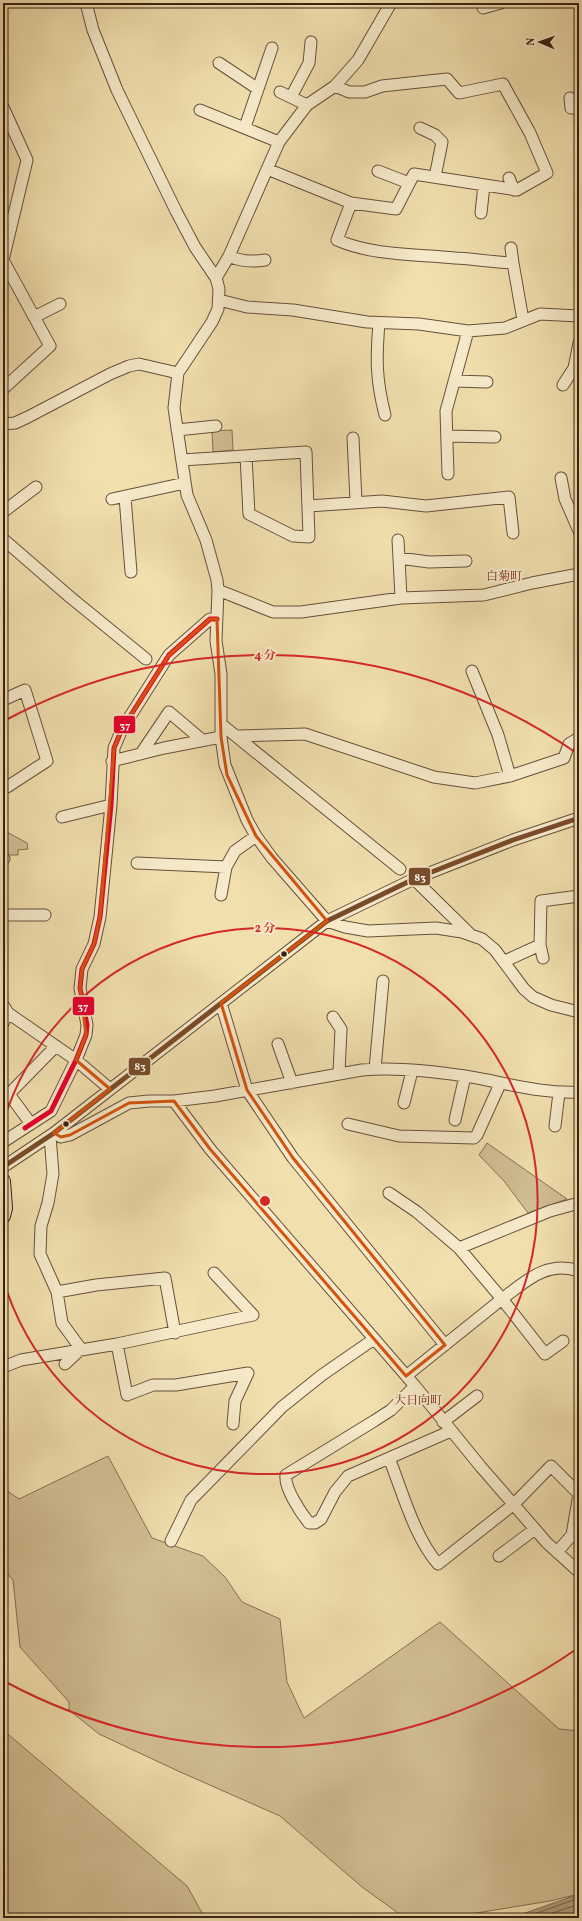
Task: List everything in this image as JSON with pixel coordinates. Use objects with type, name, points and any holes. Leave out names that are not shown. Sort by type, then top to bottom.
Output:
[{"type":"main road","points":[[3,1181],[5,1208],[3,1216]]},
{"type":"street","points":[[86,3],[93,30],[117,90],[176,212],[195,247],[216,278],[219,289],[219,300],[212,322],[178,374],[174,408],[184,483],[187,495],[206,540],[218,590],[216,640],[221,674],[221,737],[227,775],[256,836],[327,921],[345,928],[368,931],[436,928],[482,939],[505,961],[524,989],[533,997],[551,1005],[579,1012]]},
{"type":"street","points":[[216,278],[229,256],[280,142],[307,105],[335,86],[358,60],[391,3]]},
{"type":"street","points":[[483,3],[483,8],[501,3]]},
{"type":"street","points":[[290,97],[309,64],[311,42]]},
{"type":"street","points":[[245,127],[272,48]]},
{"type":"street","points":[[219,63],[258,89]]},
{"type":"street","points":[[267,169],[351,203],[396,209],[414,174],[517,190],[547,173],[530,133],[503,84],[459,93],[447,79],[382,86],[365,92],[349,92],[335,86]]},
{"type":"street","points":[[280,92],[307,105]]},
{"type":"street","points":[[570,98],[571,108],[579,108]]},
{"type":"street","points":[[3,107],[27,160],[3,260],[50,346],[3,388]]},
{"type":"street","points":[[200,110],[280,142]]},
{"type":"street","points":[[420,128],[435,135],[442,142],[435,177]]},
{"type":"street","points":[[378,171],[409,183]]},
{"type":"street","points":[[508,178],[514,190]]},
{"type":"street","points":[[481,213],[484,185]]},
{"type":"street","points":[[351,203],[337,240],[349,245],[407,256],[456,258],[513,263]]},
{"type":"street","points":[[511,248],[523,320]]},
{"type":"street","points":[[229,256],[245,261],[265,260]]},
{"type":"street","points":[[219,300],[247,307],[292,310],[379,323],[418,324],[468,331],[505,328],[540,314],[579,316]]},
{"type":"street","points":[[34,317],[60,304]]},
{"type":"street","points":[[379,323],[376,355],[378,386],[385,415]]},
{"type":"street","points":[[448,474],[446,411],[468,331]]},
{"type":"street","points":[[563,384],[574,368],[579,343]]},
{"type":"street","points":[[4,423],[15,423],[110,374],[129,366],[139,364],[178,374]]},
{"type":"street","points":[[454,381],[487,382]]},
{"type":"street","points":[[176,430],[216,426]]},
{"type":"street","points":[[447,436],[495,437]]},
{"type":"street","points":[[353,438],[356,501]]},
{"type":"street","points":[[182,460],[306,452],[309,537],[293,536],[249,514],[246,456]]},
{"type":"street","points":[[561,478],[565,499],[579,531]]},
{"type":"street","points":[[112,499],[184,483]]},
{"type":"street","points":[[3,512],[36,487]]},
{"type":"street","points":[[126,497],[131,572]]},
{"type":"street","points":[[308,506],[382,500],[426,506],[509,497],[513,534]]},
{"type":"street","points":[[3,539],[70,597],[146,659]]},
{"type":"street","points":[[398,540],[401,598]]},
{"type":"street","points":[[399,558],[429,562],[466,561]]},
{"type":"street","points":[[218,590],[273,612],[301,612],[401,598],[484,595],[532,583],[579,574]]},
{"type":"street","points":[[3,1142],[51,1111],[76,1060],[86,1035],[87,1025],[80,988],[82,969],[94,944],[100,917],[111,805],[112,760],[114,748],[122,729],[169,655],[210,619],[216,620]]},
{"type":"street","points":[[472,671],[498,735],[510,776]]},
{"type":"street","points":[[3,700],[25,690],[47,761],[6,787],[3,782]]},
{"type":"street","points":[[142,752],[169,712],[202,740]]},
{"type":"street","points":[[221,724],[238,736],[400,869]]},
{"type":"street","points":[[238,736],[305,734],[434,777],[475,783],[510,776],[564,758],[569,744],[579,738]]},
{"type":"street","points":[[112,760],[142,752],[221,737]]},
{"type":"street","points":[[62,817],[111,805]]},
{"type":"street","points":[[3,1168],[52,1135],[327,921],[414,879],[513,840],[579,818]]},
{"type":"street","points":[[222,895],[226,867],[235,851],[256,836]]},
{"type":"street","points":[[137,863],[226,867]]},
{"type":"street","points":[[414,879],[472,936]]},
{"type":"street","points":[[543,958],[540,945],[541,901],[579,896]]},
{"type":"street","points":[[3,915],[45,916]]},
{"type":"street","points":[[505,961],[540,945]]},
{"type":"street","points":[[375,1069],[383,981]]},
{"type":"street","points":[[221,1003],[247,1090],[293,1158],[445,1345]]},
{"type":"street","points":[[3,1024],[6,1009],[76,1060],[110,1089]]},
{"type":"street","points":[[333,1017],[341,1029],[339,1073]]},
{"type":"street","points":[[278,1044],[292,1084]]},
{"type":"street","points":[[31,1124],[6,1096],[56,1046]]},
{"type":"street","points":[[52,1135],[61,1137],[70,1135],[129,1103],[174,1101],[292,1084],[339,1073],[375,1069],[465,1076],[500,1084],[559,1093],[579,1092]]},
{"type":"street","points":[[404,1103],[412,1071]]},
{"type":"street","points":[[455,1120],[465,1076]]},
{"type":"street","points":[[348,1124],[399,1136],[474,1138],[477,1136],[500,1084]]},
{"type":"street","points":[[555,1126],[559,1093]]},
{"type":"street","points":[[174,1101],[210,1149],[415,1386],[451,1431],[535,1528],[557,1552],[579,1572]]},
{"type":"street","points":[[52,1135],[53,1174],[48,1203],[41,1226],[40,1254],[57,1292],[62,1323],[81,1349]]},
{"type":"street","points":[[389,1193],[417,1212],[459,1248],[502,1299],[545,1354],[563,1342]]},
{"type":"street","points":[[459,1248],[550,1211],[579,1203]]},
{"type":"street","points":[[406,1376],[536,1273],[552,1269],[572,1269],[579,1271]]},
{"type":"street","points":[[3,1367],[21,1360],[175,1333],[253,1314],[214,1273]]},
{"type":"street","points":[[57,1292],[96,1285],[165,1278],[175,1333]]},
{"type":"street","points":[[171,1541],[191,1500],[282,1407],[322,1376],[374,1340]]},
{"type":"street","points":[[117,1344],[127,1394],[153,1385],[176,1385],[248,1373],[235,1401],[233,1424]]},
{"type":"street","points":[[65,1364],[81,1349]]},
{"type":"street","points":[[415,1386],[391,1410],[286,1475],[286,1485],[304,1517],[309,1523],[315,1523],[321,1519],[335,1492],[348,1476],[451,1431]]},
{"type":"street","points":[[444,1422],[477,1396]]},
{"type":"street","points":[[389,1458],[420,1538],[429,1554],[438,1564],[514,1504],[551,1466],[579,1494],[572,1535],[557,1552]]},
{"type":"street","points":[[499,1556],[535,1528]]},
{"type":"highlighted area","points":[[210,619],[217,619],[221,737],[227,775],[256,836],[327,921],[221,1003],[247,1090],[293,1158],[445,1345],[406,1376],[210,1149],[174,1101],[129,1103],[70,1135],[61,1137],[54,1133],[110,1089],[76,1060],[86,1035],[80,988],[82,969],[94,944],[100,917],[114,748],[122,729],[169,655]]},
{"type":"shaded area","points":[[232,430],[233,450],[213,452],[212,431]]},
{"type":"shaded area","points":[[5,831],[27,843],[28,849],[18,850],[18,855],[6,855]]},
{"type":"shaded area","points":[[487,1143],[567,1199],[528,1213],[504,1181],[479,1155]]},
{"type":"shaded area","points":[[108,1456],[152,1538],[203,1556],[225,1577],[242,1602],[280,1619],[287,1682],[304,1718],[440,1622],[559,1729],[579,1731],[579,1894],[550,1901],[446,1918],[405,1918],[362,1887],[280,1816],[99,1734],[69,1710],[69,1702],[20,1647],[13,1580],[3,1569],[3,1488],[19,1499]]},
{"type":"shaded area","points":[[3,1730],[187,1886],[205,1918],[3,1918]]},
{"type":"water","points":[[579,1894],[579,1918],[511,1918]]},
{"type":"transit line","name":"37","points":[[25,1128],[51,1111],[76,1060],[86,1035],[87,1025],[80,988],[82,969],[94,944],[100,917],[111,805],[114,748],[122,729],[169,655],[210,619],[217,619]]},
{"type":"transit line","name":"83","points":[[3,1167],[54,1133],[327,921],[414,879],[513,840],[579,818]]},
{"type":"district","name":"白菊町","points":[[504,577]]},
{"type":"district","name":"大日向町","points":[[418,1401]]}]
